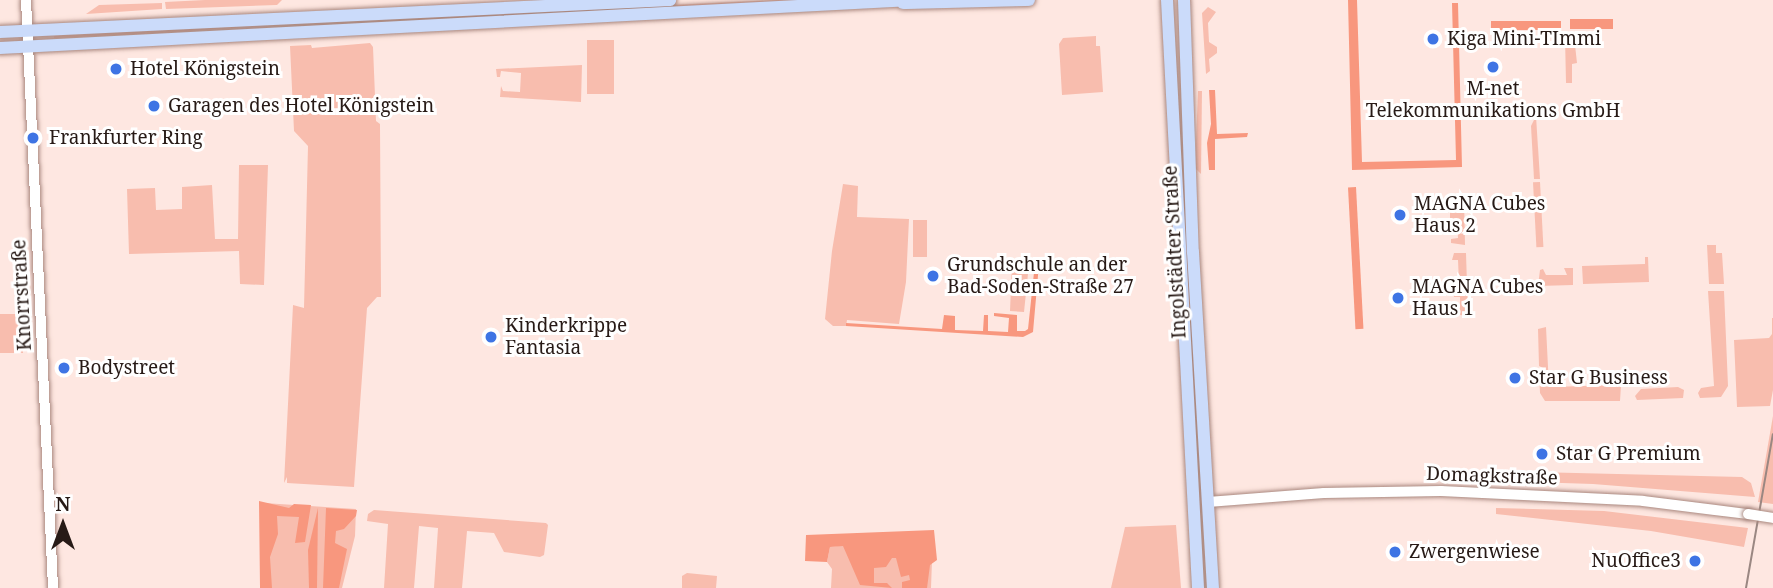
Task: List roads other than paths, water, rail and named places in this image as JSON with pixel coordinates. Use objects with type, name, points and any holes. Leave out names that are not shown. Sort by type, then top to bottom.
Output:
[{"type":"main road","points":[[0,32],[670,0]]},
{"type":"main road","points":[[0,48],[906,1],[1029,0]]},
{"type":"main road","name":"Ingolstädter Straße","points":[[1167,0],[1198,588]]},
{"type":"main road","name":"Ingolstädter Straße","points":[[1184,0],[1189,172],[1213,588]]},
{"type":"main road","points":[[1174,153],[1183,155],[1189,172]]},
{"type":"street","name":"Knorrstraße","points":[[26,0],[53,588]]},
{"type":"street","name":"Domagkstraße","points":[[1208,502],[1324,493],[1441,491],[1643,501],[1773,518]]},
{"type":"tram line","points":[[1746,588],[1773,434]]},
{"type":"place","name":"Kiga Mini-TImmi","points":[[1433,39]]},
{"type":"place","name":"M-net Telekommunikations GmbH","points":[[1493,67]]},
{"type":"place","name":"Hotel Königstein","points":[[116,69]]},
{"type":"place","name":"Garagen des Hotel Königstein","points":[[154,106]]},
{"type":"place","name":"Frankfurter Ring","points":[[33,138]]},
{"type":"place","name":"MAGNA Cubes Haus 2","points":[[1400,215]]},
{"type":"place","name":"Grundschule an der Bad-Soden-Straße 27","points":[[933,276]]},
{"type":"place","name":"MAGNA Cubes Haus 1","points":[[1398,298]]},
{"type":"place","name":"Kinderkrippe Fantasia","points":[[491,337]]},
{"type":"place","name":"Bodystreet","points":[[64,368]]},
{"type":"place","name":"Star G Business","points":[[1515,378]]},
{"type":"place","name":"Star G Premium","points":[[1542,454]]},
{"type":"place","name":"Zwergenwiese","points":[[1395,552]]},
{"type":"place","name":"NuOffice3","points":[[1695,561]]}]
